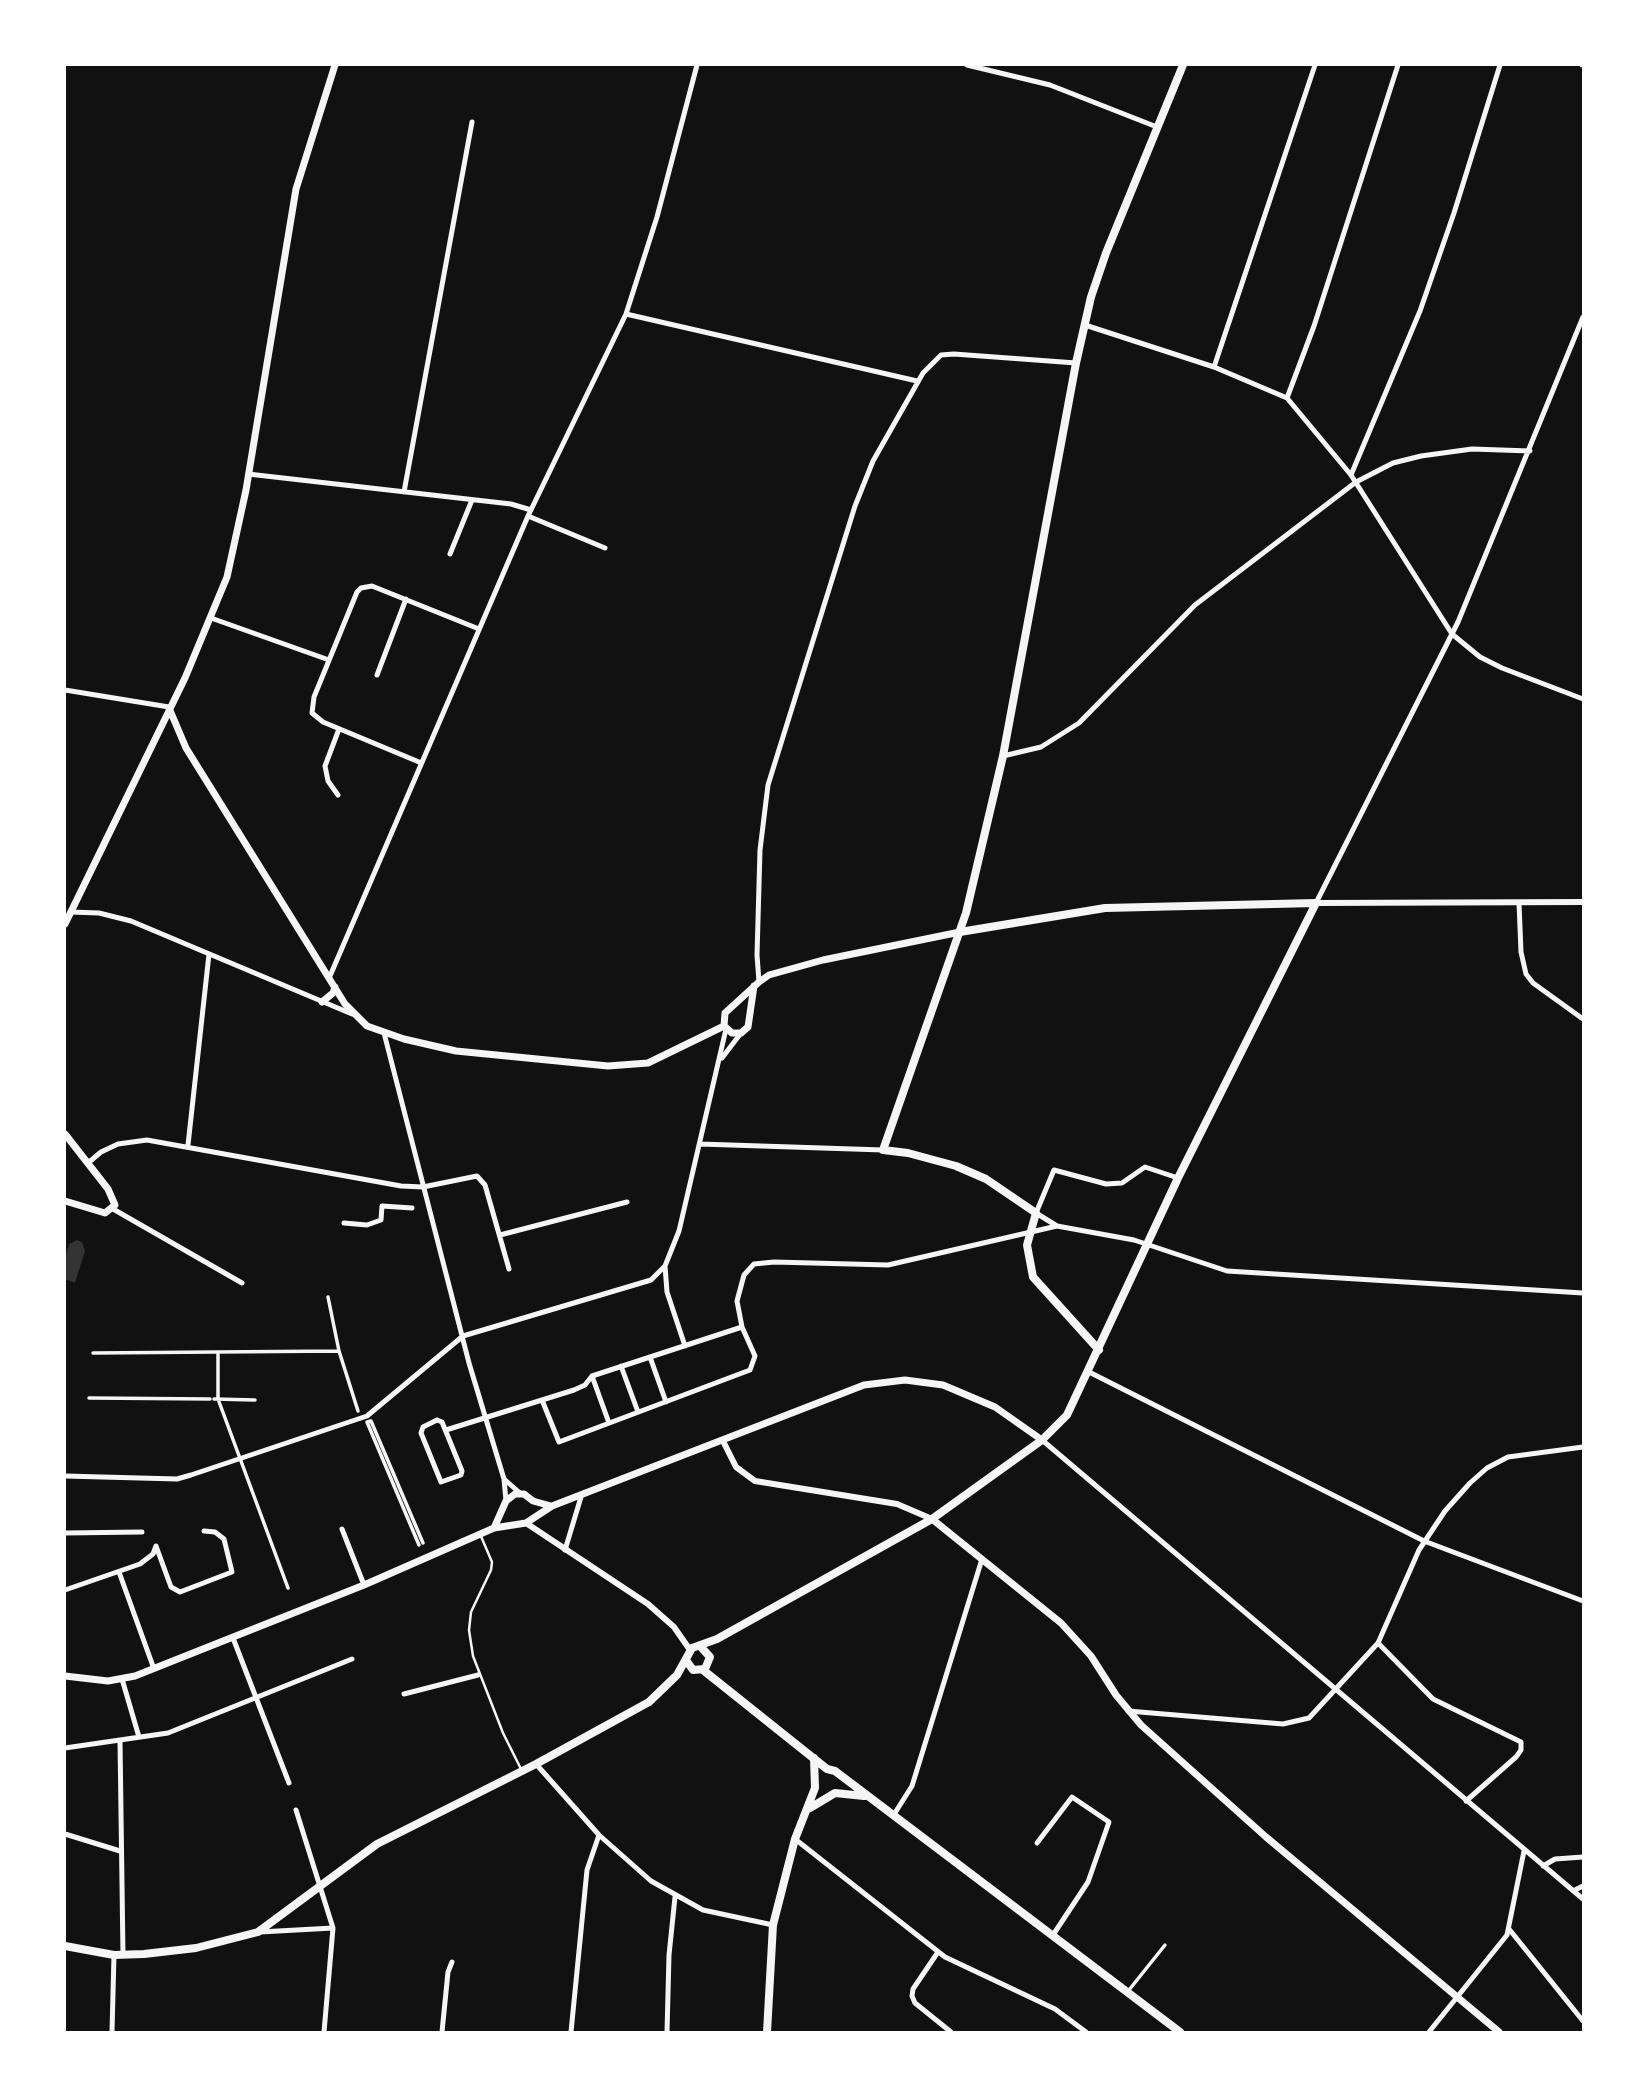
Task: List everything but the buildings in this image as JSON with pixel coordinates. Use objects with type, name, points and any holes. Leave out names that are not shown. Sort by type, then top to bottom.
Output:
[{"type":"main road","points":[[65,924],[211,618],[231,562],[296,189],[335,65]]},
{"type":"main road","points":[[1099,1350],[1038,1286],[1029,1267],[1028,1234],[1036,1213],[986,1179],[963,1169],[908,1153],[883,1150],[960,932],[1003,756],[1076,363],[1098,273],[1183,65]]},
{"type":"main road","points":[[169,707],[186,748],[352,1014],[384,1033],[456,1052],[577,1064],[631,1066],[666,1056],[725,1028],[741,1033],[750,1023],[749,1013],[757,984]]},
{"type":"main road","points":[[65,1946],[118,1955],[196,1948],[258,1932],[377,1844],[536,1764],[649,1702],[688,1664],[690,1650],[717,1640],[932,1519],[1042,1440],[1067,1415],[1089,1373],[1178,1178],[1316,903],[1105,908],[960,932],[776,973],[757,984],[725,1013],[725,1028]]},
{"type":"main road","points":[[322,1002],[333,993],[335,986]]},
{"type":"main road","points":[[732,1007],[741,1007],[749,1013]]},
{"type":"main road","points":[[65,1134],[112,1195],[113,1209],[99,1212],[65,1201]]},
{"type":"main road","points":[[65,1676],[95,1681],[122,1679],[154,1669],[364,1585],[494,1528],[527,1523],[552,1506],[581,1497],[845,1391],[884,1381],[905,1380],[943,1385],[977,1397],[1042,1440]]},
{"type":"main road","points":[[494,1528],[506,1501],[521,1493],[533,1501],[552,1506]]},
{"type":"main road","points":[[533,1501],[534,1516]]},
{"type":"main road","points":[[504,1510],[507,1519],[515,1525]]},
{"type":"main road","points":[[932,1519],[1061,1623],[1091,1656],[1128,1711],[1266,1837],[1499,2032]]},
{"type":"main road","points":[[706,1667],[709,1654],[717,1640]]},
{"type":"main road","points":[[701,1647],[709,1654]]},
{"type":"main road","points":[[688,1664],[706,1667],[827,1769],[840,1776],[1180,2032]]},
{"type":"main road","points":[[767,2032],[772,1925],[795,1839],[810,1808],[817,1774],[814,1758]]},
{"type":"main road","points":[[817,1774],[827,1769]]},
{"type":"main road","points":[[810,1808],[831,1795],[841,1784],[840,1776]]},
{"type":"main road","points":[[815,1788],[831,1795],[851,1793],[870,1799]]},
{"type":"street","points":[[330,976],[419,762],[529,513],[625,314],[657,217],[697,65]]},
{"type":"street","points":[[967,65],[1083,96],[1157,127]]},
{"type":"street","points":[[1214,367],[1315,65]]},
{"type":"street","points":[[1287,398],[1314,326],[1398,65]]},
{"type":"street","points":[[1351,475],[1420,311],[1500,65]]},
{"type":"street","points":[[404,492],[472,122]]},
{"type":"street","points":[[625,314],[918,381]]},
{"type":"street","points":[[1583,317],[1530,451],[1452,634],[1316,903],[1583,902]]},
{"type":"street","points":[[1084,324],[1214,367],[1287,398],[1356,482],[1452,634],[1480,657],[1502,668],[1583,699]]},
{"type":"street","points":[[757,984],[760,850],[768,785],[864,480],[918,381],[931,362],[941,355],[1076,363]]},
{"type":"street","points":[[1003,756],[1041,747],[1079,723],[1195,605],[1356,482],[1393,463],[1421,456],[1472,449],[1530,451]]},
{"type":"street","points":[[248,474],[510,504],[605,548]]},
{"type":"street","points":[[450,554],[472,500]]},
{"type":"street","points":[[419,762],[317,719],[312,713],[314,697],[357,592],[366,585],[479,629]]},
{"type":"street","points":[[377,676],[406,599]]},
{"type":"street","points":[[211,618],[329,660]]},
{"type":"street","points":[[65,690],[169,707]]},
{"type":"street","points":[[338,795],[328,780],[325,766],[339,729]]},
{"type":"street","points":[[1519,903],[1521,952],[1526,974],[1533,983],[1583,1019]]},
{"type":"street","points":[[70,912],[116,916],[352,1014]]},
{"type":"street","points":[[188,1145],[209,954]]},
{"type":"street","points":[[685,1346],[667,1292],[666,1266],[679,1231],[725,1028]]},
{"type":"street","points":[[384,1033],[485,1418],[504,1479],[506,1501]]},
{"type":"street","points":[[718,1067],[729,1046],[741,1033]]},
{"type":"street","points":[[88,1163],[110,1147],[132,1141],[188,1145],[327,1175],[423,1187],[477,1176],[485,1185],[509,1269]]},
{"type":"street","points":[[700,1144],[883,1150]]},
{"type":"street","points":[[1178,1178],[1145,1167],[1122,1183],[1106,1184],[1054,1170],[1036,1213],[1057,1226],[1147,1244],[1204,1265],[1245,1273],[1583,1293]]},
{"type":"street","points":[[499,1235],[627,1202]]},
{"type":"street","points":[[344,1223],[367,1226],[381,1220],[382,1206],[412,1208]]},
{"type":"street","points":[[113,1209],[242,1283]]},
{"type":"street","points":[[542,1400],[559,1442],[750,1370],[755,1361],[742,1327],[737,1301],[739,1287],[748,1268],[754,1265],[774,1262],[888,1265],[965,1245],[1057,1226]]},
{"type":"street","points":[[65,1476],[177,1479],[367,1416],[463,1336],[636,1286],[651,1280],[666,1266]]},
{"type":"street","points":[[328,1297],[339,1351],[358,1410]]},
{"type":"street","points":[[446,1430],[542,1400],[585,1385],[592,1376],[742,1327]]},
{"type":"street","points":[[93,1353],[339,1351]]},
{"type":"street","points":[[218,1353],[214,1399],[242,1458],[288,1588]]},
{"type":"street","points":[[650,1357],[666,1402]]},
{"type":"street","points":[[621,1366],[638,1412]]},
{"type":"street","points":[[1089,1373],[1424,1541],[1583,1601]]},
{"type":"street","points":[[592,1376],[609,1423]]},
{"type":"street","points":[[89,1398],[255,1400]]},
{"type":"street","points":[[371,1420],[421,1544],[367,1422],[371,1420]]},
{"type":"street","points":[[440,1420],[446,1430],[462,1472],[441,1482],[421,1430],[440,1420]]},
{"type":"street","points":[[1042,1440],[1583,1899]]},
{"type":"street","points":[[723,1441],[736,1467],[755,1481],[897,1504],[932,1519]]},
{"type":"street","points":[[1128,1711],[1291,1723],[1309,1718],[1378,1643],[1424,1541],[1445,1511],[1487,1468],[1532,1452],[1583,1447]]},
{"type":"street","points":[[504,1479],[521,1493]]},
{"type":"street","points":[[565,1550],[581,1497]]},
{"type":"street","points":[[527,1523],[660,1614],[690,1650]]},
{"type":"street","points":[[342,1529],[364,1585]]},
{"type":"street","points":[[65,1590],[148,1559],[156,1546],[175,1592],[228,1575],[234,1567],[224,1539],[220,1534],[204,1531]]},
{"type":"street","points":[[65,1533],[142,1532]]},
{"type":"street","points":[[893,1816],[915,1776],[982,1558]]},
{"type":"street","points":[[119,1572],[154,1669]]},
{"type":"street","points":[[233,1638],[289,1783]]},
{"type":"street","points":[[1378,1643],[1433,1699],[1521,1742],[1521,1750],[1516,1757],[1466,1801]]},
{"type":"street","points":[[65,1748],[168,1733],[352,1659]]},
{"type":"street","points":[[404,1695],[478,1675]]},
{"type":"street","points":[[122,1679],[139,1737]]},
{"type":"street","points":[[112,2032],[118,1955],[120,1741]]},
{"type":"street","points":[[536,1764],[599,1835],[651,1881],[675,1897],[703,1910],[772,1925]]},
{"type":"street","points":[[1037,1843],[1072,1797],[1110,1822],[1088,1882],[1053,1935]]},
{"type":"street","points":[[296,1810],[333,1928],[324,2032]]},
{"type":"street","points":[[65,1834],[120,1851]]},
{"type":"street","points":[[571,2032],[587,1870],[599,1835]]},
{"type":"street","points":[[795,1839],[938,1952],[1055,2009],[1086,2032]]},
{"type":"street","points":[[1429,2032],[1509,1929],[1524,1851]]},
{"type":"street","points":[[1543,1866],[1555,1859],[1583,1857]]},
{"type":"street","points":[[1573,1891],[1583,1886]]},
{"type":"street","points":[[667,2032],[669,1944],[675,1897]]},
{"type":"street","points":[[258,1932],[333,1928]]},
{"type":"street","points":[[1509,1929],[1583,2021]]},
{"type":"street","points":[[1127,1992],[1165,1945]]},
{"type":"street","points":[[938,1952],[913,1989],[912,1996],[915,2003],[951,2032]]},
{"type":"street","points":[[442,2032],[448,1972],[452,1962]]},
{"type":"lane","points":[[480,1534],[492,1562],[490,1577],[471,1612],[469,1630],[478,1675],[522,1771]]},
{"type":"shaded area","points":[[77,1240],[82,1242],[85,1251],[75,1283],[65,1279],[65,1258],[69,1244]]}]
